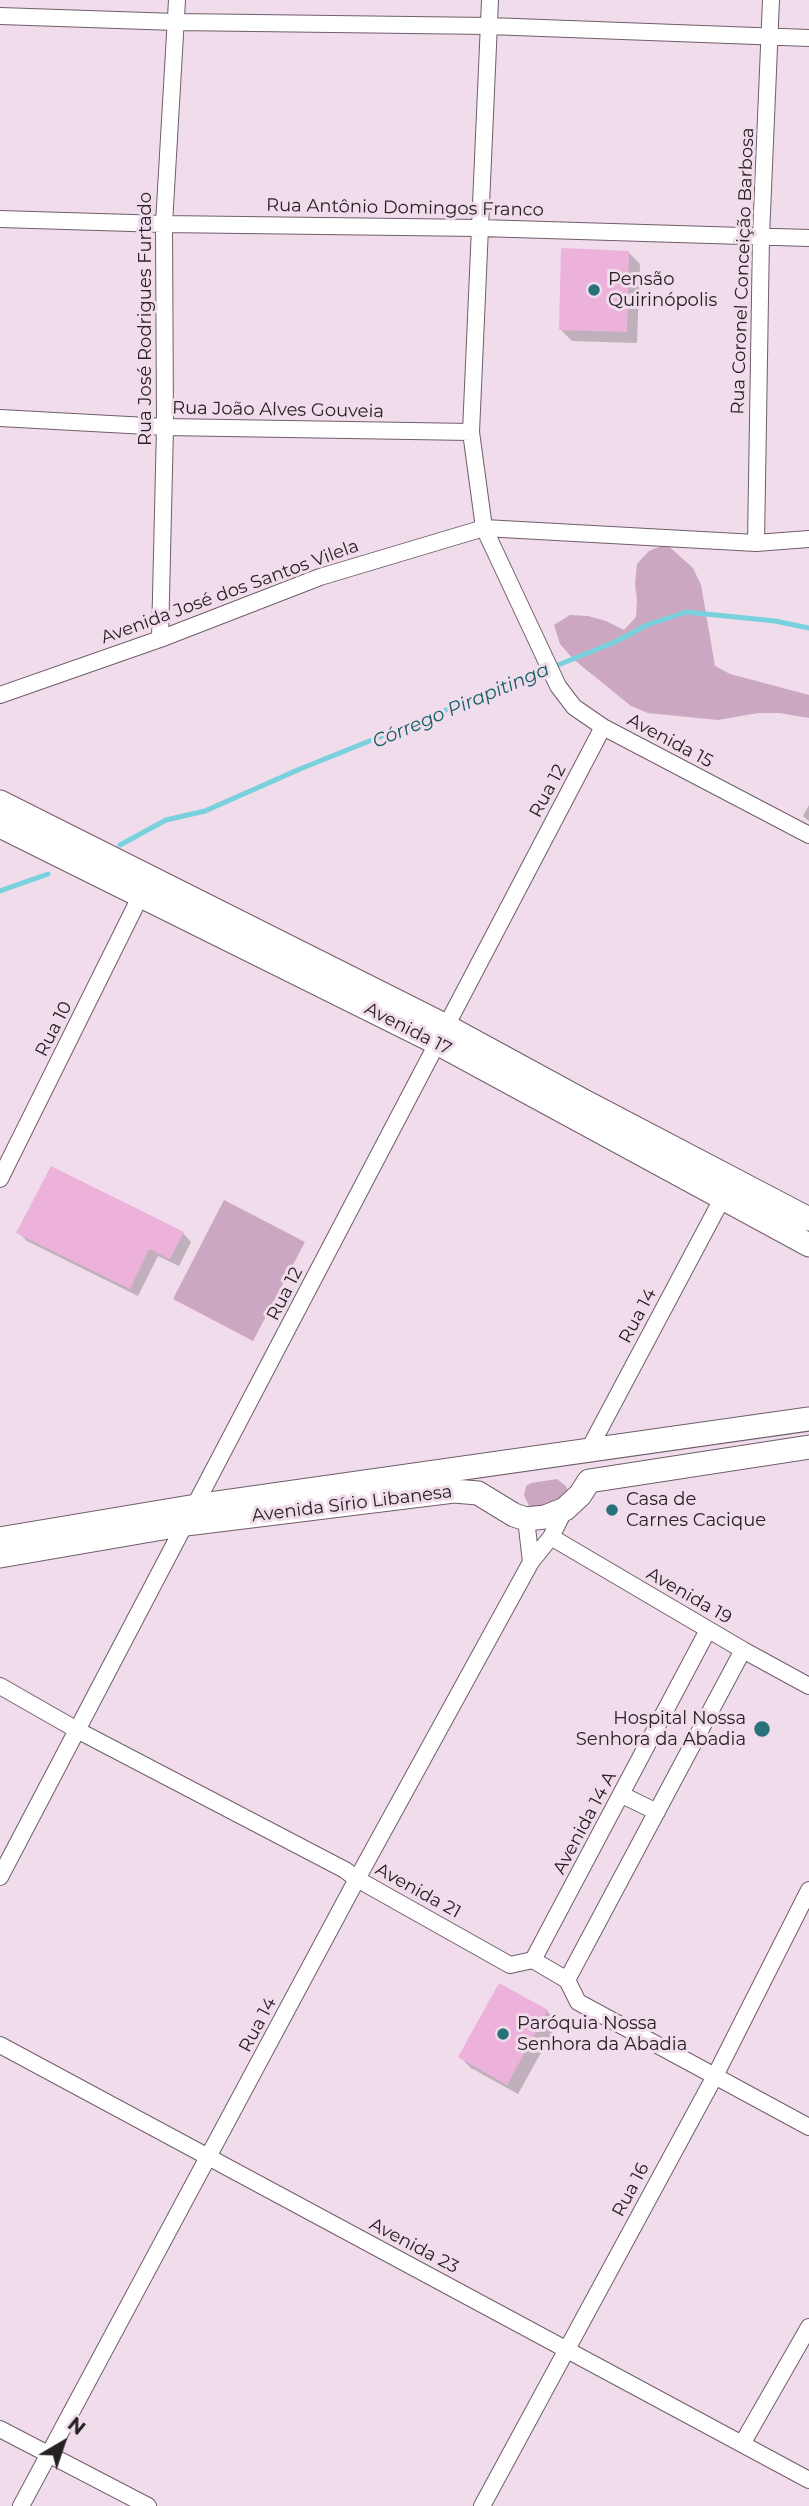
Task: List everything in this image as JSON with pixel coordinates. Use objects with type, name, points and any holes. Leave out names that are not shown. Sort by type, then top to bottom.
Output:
[{"type":"street","name":"Rua José Rodrigues Furtado","points":[[160,639],[165,427],[163,224],[177,0]]},
{"type":"street","name":"Avenida 15","points":[[490,0],[471,432],[484,528],[558,686],[574,707],[603,727],[809,835]]},
{"type":"street","name":"Rua Coronel Conceição Barbosa","points":[[756,543],[761,236],[771,0]]},
{"type":"street","points":[[0,16],[176,22],[489,26],[809,38]]},
{"type":"street","name":"Rua Antônio Domingos Franco","points":[[0,219],[480,228],[809,238]]},
{"type":"street","name":"Rua João Alves Gouveia","points":[[0,418],[165,427],[471,432]]},
{"type":"street","name":"Avenida José dos Santos Vilela","points":[[0,695],[160,639],[320,577],[484,528],[756,543],[809,539]]},
{"type":"street","name":"Rua 12","points":[[0,1877],[603,727]]},
{"type":"street","name":"Avenida 17","points":[[0,802],[144,887]]},
{"type":"street","name":"Avenida 17","points":[[0,826],[144,887],[809,1219]]},
{"type":"street","name":"Rua 10","points":[[0,1179],[144,887]]},
{"type":"street","name":"Avenida 17","points":[[442,1035],[722,1199],[809,1245]]},
{"type":"street","name":"Rua 14","points":[[588,1451],[722,1199]]},
{"type":"street","name":"Avenida Sírio Libanesa","points":[[0,1556],[191,1515],[503,1463],[809,1419]]},
{"type":"street","points":[[589,1481],[809,1447]]},
{"type":"street","points":[[531,1562],[527,1520],[545,1517],[565,1509],[580,1494],[595,1472],[594,1462],[588,1451]]},
{"type":"street","points":[[496,1502],[489,1491],[489,1476],[503,1463]]},
{"type":"street","name":"Avenida Sírio Libanesa","points":[[0,1539],[191,1515],[454,1491],[478,1493],[527,1520]]},
{"type":"street","name":"Rua 14","points":[[21,2506],[357,1879],[531,1562],[551,1537],[565,1509]]},
{"type":"street","name":"Avenida 19","points":[[551,1537],[809,1686]]},
{"type":"street","name":"Avenida 14 A","points":[[533,1960],[708,1630]]},
{"type":"street","points":[[567,1980],[743,1650]]},
{"type":"street","name":"Avenida 21","points":[[0,1686],[78,1730],[345,1870],[510,1965],[533,1960],[567,1980],[578,2002],[809,2127]]},
{"type":"street","points":[[622,1795],[657,1812]]},
{"type":"street","name":"Rua 16","points":[[482,2506],[715,2076],[809,1890]]},
{"type":"street","name":"Avenida 23","points":[[0,2045],[809,2480]]},
{"type":"street","points":[[742,2444],[809,2327]]},
{"type":"street","points":[[0,2429],[148,2506]]},
{"type":"shaded area","points":[[666,544],[693,568],[701,585],[715,666],[730,674],[809,695],[809,718],[758,713],[718,720],[648,713],[631,706],[573,659],[560,644],[554,625],[570,615],[606,621],[624,630],[636,617],[637,564],[649,551]]},
{"type":"shaded area","points":[[224,1200],[305,1242],[253,1341],[173,1299]]},
{"type":"shaded area","points":[[557,1479],[566,1486],[569,1493],[567,1500],[533,1509],[529,1506],[524,1495],[526,1486]]},
{"type":"building","name":"Pensão Quirinópolis","points":[[561,248],[629,251],[627,332],[559,330]]},
{"type":"building","points":[[51,1166],[184,1232],[170,1259],[149,1249],[130,1289],[16,1233]]},
{"type":"building","name":"Paróquia Nossa Senhora da Abadia","points":[[499,1983],[548,2010],[507,2085],[458,2057]]},
{"type":"waterway","name":"Córrego Pirapitinga","points":[[120,845],[166,820],[205,811],[300,769],[615,642],[647,625],[686,612],[775,621],[809,628]]},
{"type":"waterway","name":"Córrego Pirapitinga","points":[[0,891],[48,874]]},
{"type":"place","name":"Pensão Quirinópolis","points":[[594,290]]},
{"type":"place","name":"Casa de Carnes Cacique","points":[[612,1510]]},
{"type":"place","name":"Hospital Nossa Senhora da Abadia","points":[[762,1729]]},
{"type":"place","name":"Paróquia Nossa Senhora da Abadia","points":[[503,2034]]}]
